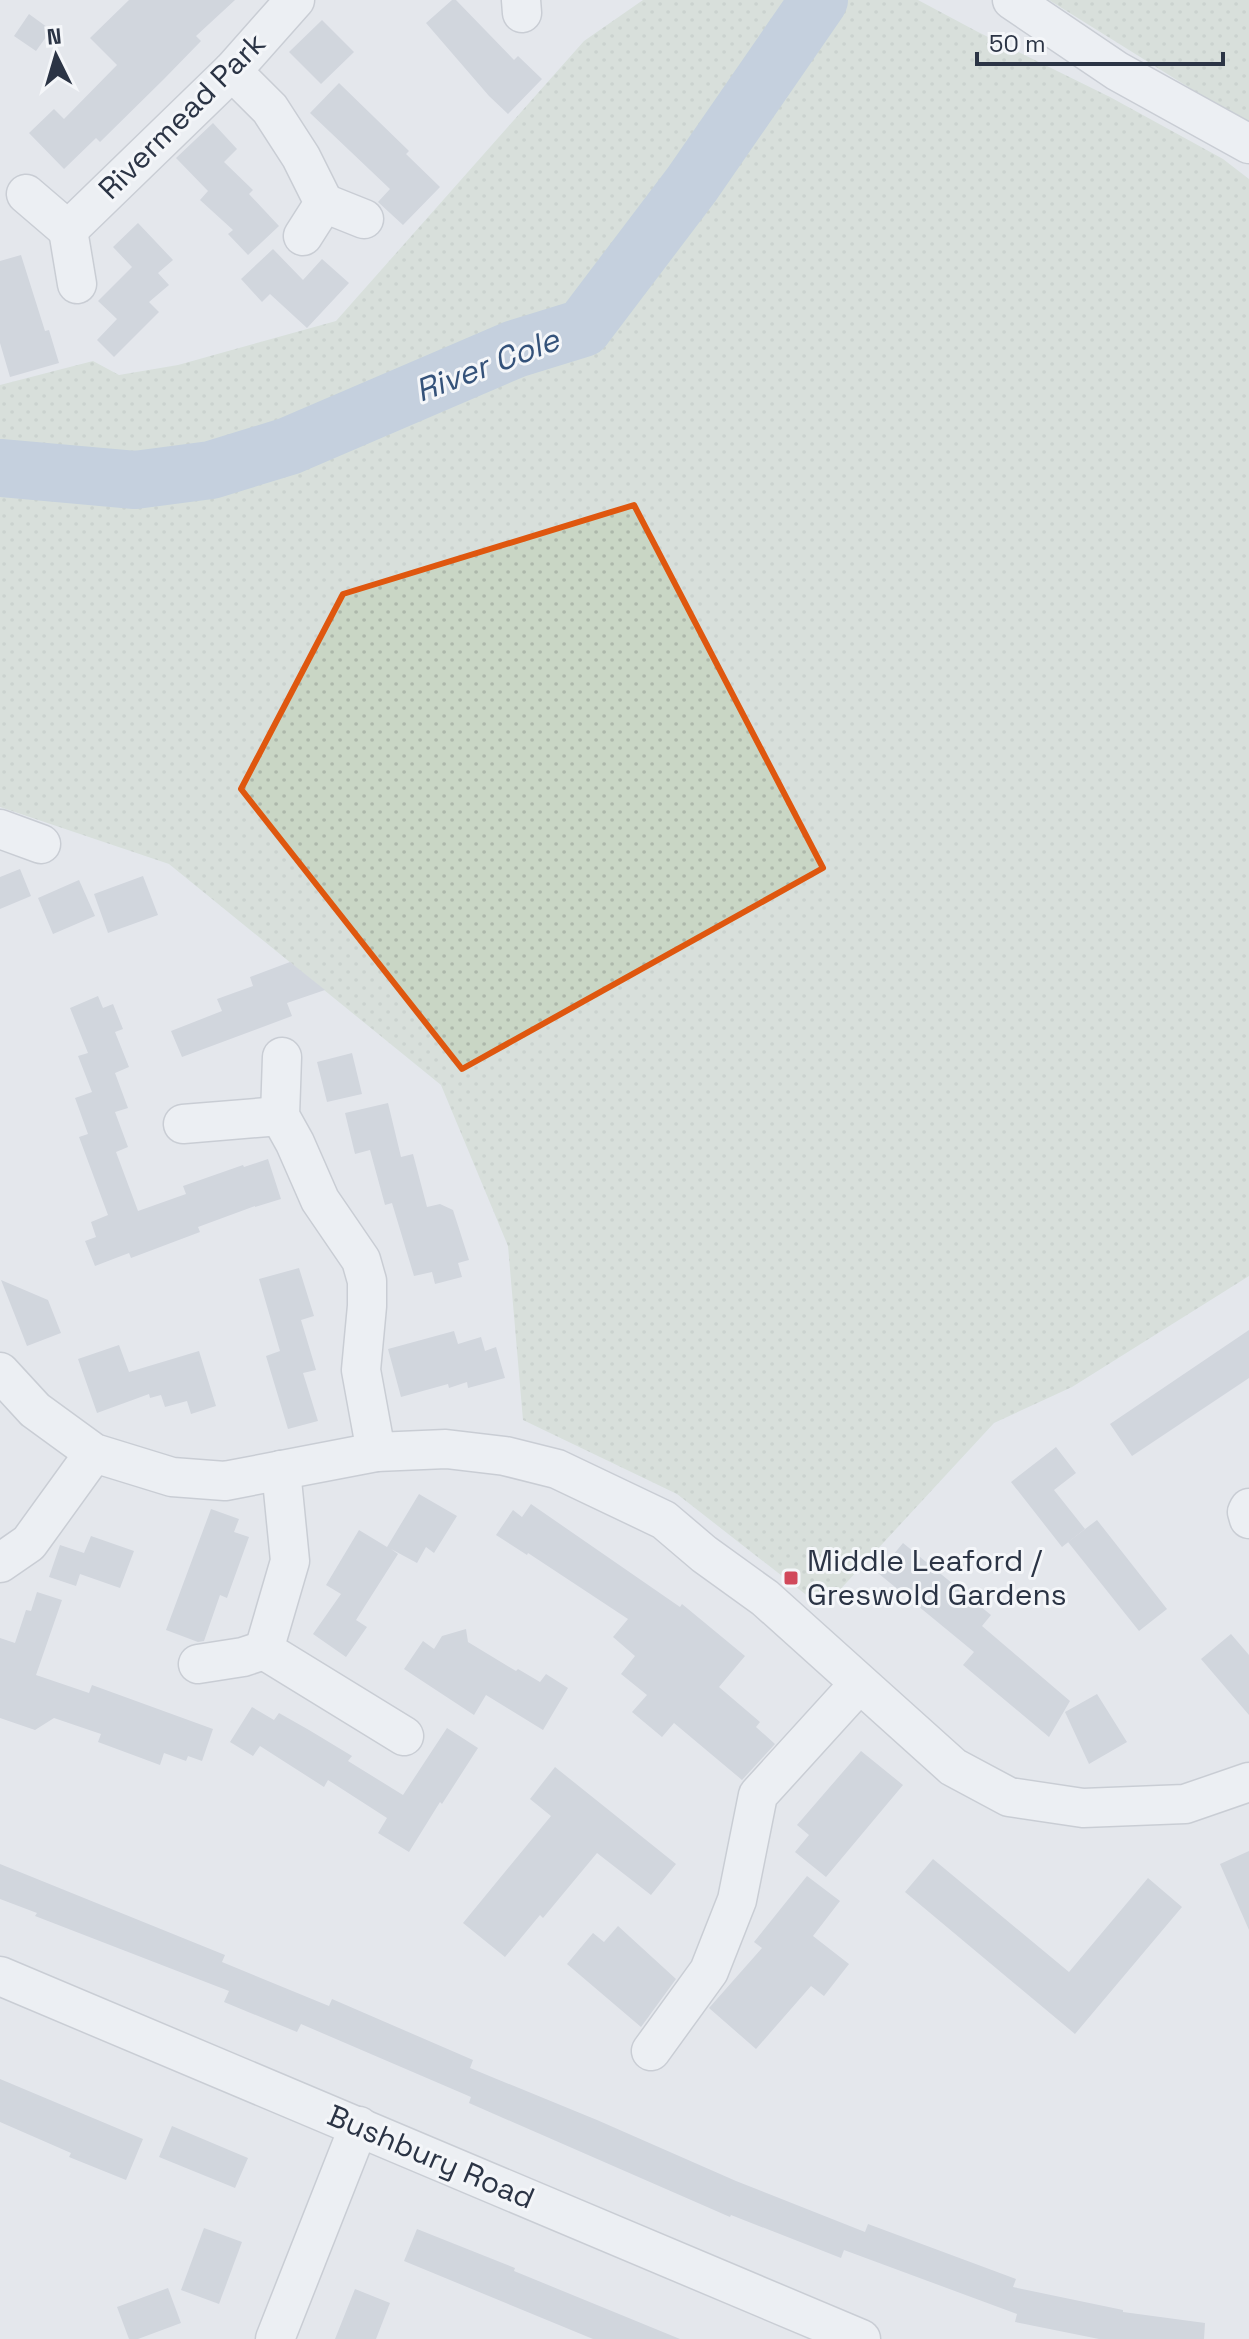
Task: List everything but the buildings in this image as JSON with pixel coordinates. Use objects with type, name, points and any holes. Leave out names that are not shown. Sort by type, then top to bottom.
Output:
[{"type":"street","name":"Rivermead Park","points":[[68,230],[232,71],[295,0]]},
{"type":"street","points":[[1012,0],[1117,71],[1249,144]]},
{"type":"street","points":[[232,71],[270,109],[301,157],[324,203],[364,219]]},
{"type":"street","points":[[26,194],[68,230],[77,284]]},
{"type":"street","points":[[303,236],[324,203]]},
{"type":"street","points":[[0,829],[41,844]]},
{"type":"street","points":[[282,1057],[280,1116],[320,1200],[361,1260],[367,1281],[361,1370],[376,1452]]},
{"type":"street","points":[[183,1124],[280,1116]]},
{"type":"street","points":[[0,1372],[35,1410],[94,1453],[172,1477],[225,1481],[376,1452],[446,1449],[505,1456],[557,1469],[664,1520],[704,1554],[765,1598],[953,1767],[1009,1797],[1083,1808],[1185,1804],[1249,1782]]},
{"type":"street","points":[[0,1563],[29,1543],[94,1453]]},
{"type":"street","points":[[264,1650],[290,1561],[281,1470]]},
{"type":"street","points":[[1249,1508],[1249,1519]]},
{"type":"street","points":[[198,1664],[243,1657],[264,1650],[404,1736]]},
{"type":"street","points":[[651,2051],[709,1971],[737,1900],[758,1795],[859,1684]]},
{"type":"street","name":"Bushbury Road","points":[[0,1976],[861,2339]]},
{"type":"street","points":[[275,2339],[359,2126]]},
{"type":"highlighted area","points":[[634,505],[823,868],[462,1069],[241,789],[343,594]]},
{"type":"green space","points":[[643,0],[918,0],[1110,97],[1223,159],[1249,179],[1249,1276],[1072,1387],[994,1423],[823,1608],[677,1494],[523,1420],[508,1246],[441,1085],[169,864],[0,807],[0,385],[93,361],[119,375],[178,365],[336,321],[584,41]]},
{"type":"green space","points":[[1049,0],[1249,0],[1249,125]]},
{"type":"waterway","name":"River Cole","points":[[0,468],[135,480],[211,470],[289,446],[515,349],[583,328],[692,184],[819,0]]},
{"type":"place","name":"Middle Leaford / Greswold Gardens","points":[[791,1578]]}]
